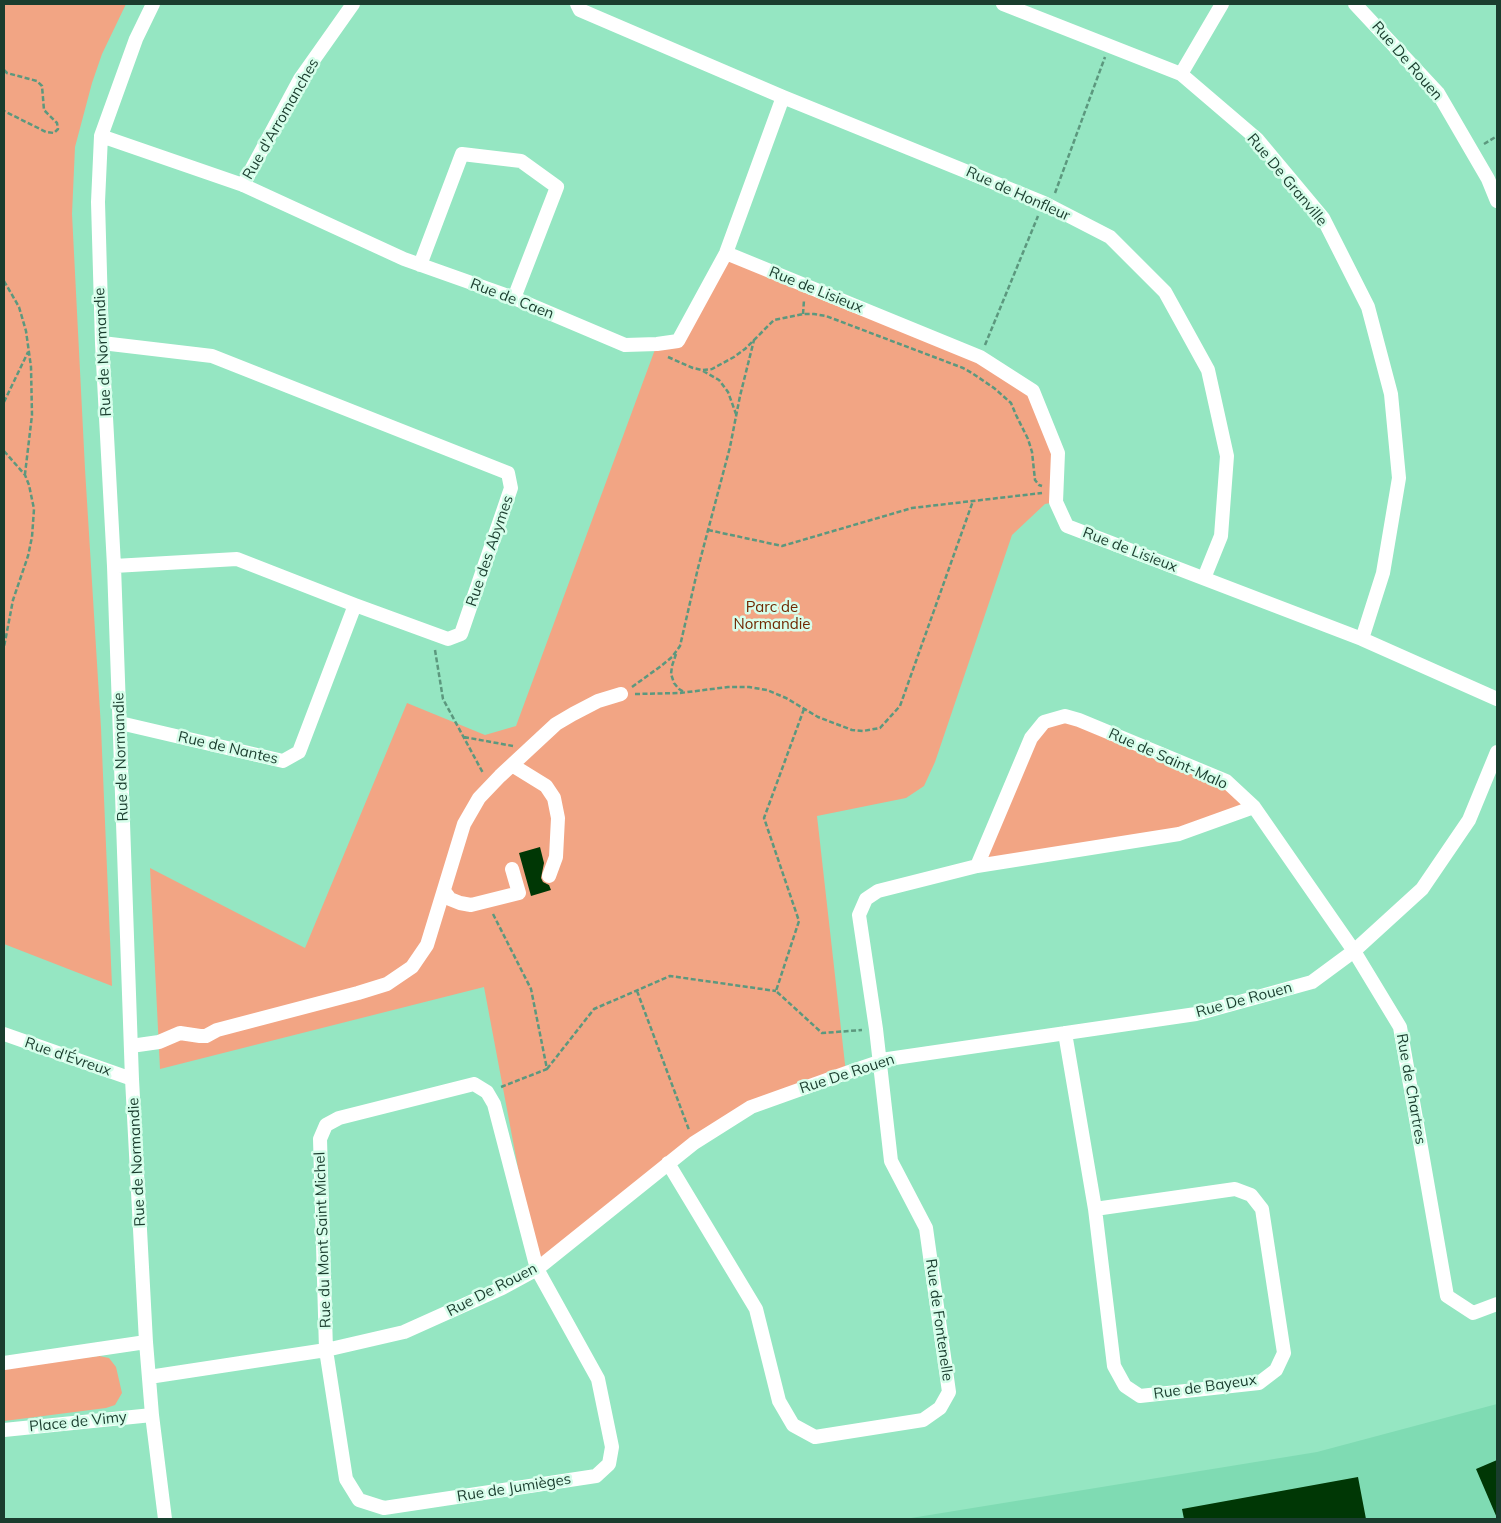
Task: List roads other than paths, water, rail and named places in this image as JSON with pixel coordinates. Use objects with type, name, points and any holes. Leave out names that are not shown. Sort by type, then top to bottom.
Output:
[{"type":"street","name":"Rue de Normandie","points":[[153,4],[136,39],[101,136],[98,202],[102,343],[114,566],[132,1079],[146,1342],[152,1414],[165,1519]]},
{"type":"street","name":"Rue d'Arromanches","points":[[243,185],[300,79],[353,4]]},
{"type":"street","name":"Rue de Honfleur","points":[[577,4],[580,10],[782,97],[1047,205],[1110,237],[1165,292],[1208,370],[1227,456],[1221,536],[1204,578]]},
{"type":"street","name":"Rue De Granville","points":[[1003,4],[1181,74],[1257,139],[1324,218],[1368,307],[1391,394],[1399,478],[1382,573],[1362,639]]},
{"type":"street","points":[[1181,74],[1222,4]]},
{"type":"street","name":"Rue De Rouen","points":[[1355,4],[1438,93],[1488,178],[1497,201]]},
{"type":"street","name":"Rue de Caen","points":[[101,136],[243,185],[404,259],[514,298],[625,345],[657,344],[678,341],[726,253],[782,97]]},
{"type":"street","points":[[420,264],[462,154],[521,161],[557,187],[514,298]]},
{"type":"street","name":"Rue de Lisieux","points":[[726,253],[980,357],[1033,391],[1058,453],[1056,502],[1068,526],[1362,639],[1497,699]]},
{"type":"street","name":"Rue des Abymes","points":[[102,343],[212,356],[508,473],[511,488],[460,634],[448,639],[237,559],[114,566]]},
{"type":"street","name":"Rue de Nantes","points":[[120,723],[283,761],[299,752],[355,605]]},
{"type":"street","points":[[131,1046],[159,1042],[180,1033],[206,1036],[217,1030],[295,1011],[387,984],[412,967],[427,945],[464,824],[479,798],[512,764],[556,724],[598,701],[621,694]]},
{"type":"street","name":"Rue de Saint-Malo","points":[[977,866],[1031,738],[1044,722],[1065,716],[1226,781],[1254,807]]},
{"type":"street","name":"Rue De Rouen","points":[[149,1378],[326,1350],[404,1332],[502,1288],[536,1269],[694,1143],[751,1107],[888,1059],[1196,1014],[1312,982],[1354,952],[1422,889],[1469,820],[1497,752]]},
{"type":"street","points":[[512,764],[546,786],[554,798],[558,818],[556,857],[549,876]]},
{"type":"street","points":[[880,1062],[859,915],[866,899],[878,891],[977,866],[1179,834],[1254,807]]},
{"type":"street","name":"Rue de Chartres","points":[[1254,807],[1354,952],[1400,1028],[1447,1296],[1473,1313],[1497,1304]]},
{"type":"street","points":[[444,891],[450,899],[471,906],[519,894],[512,869]]},
{"type":"street","name":"Rue de Bayeux","points":[[1065,1033],[1095,1209],[1114,1366],[1125,1386],[1140,1396],[1259,1383],[1276,1370],[1284,1353],[1262,1209],[1251,1195],[1235,1189],[1095,1209]]},
{"type":"street","name":"Rue d'Évreux","points":[[4,1034],[132,1079]]},
{"type":"street","name":"Rue de Fontenelle","points":[[668,1163],[756,1309],[779,1401],[793,1424],[815,1437],[923,1420],[940,1408],[949,1392],[926,1228],[891,1161],[880,1062]]},
{"type":"street","name":"Rue du Mont Saint Michel","points":[[326,1350],[320,1139],[326,1126],[339,1118],[474,1084],[487,1092],[494,1104],[536,1269]]},
{"type":"street","name":"Rue de Jumièges","points":[[326,1350],[346,1479],[360,1500],[384,1508],[596,1476],[609,1464],[612,1447],[598,1379],[536,1269]]},
{"type":"street","points":[[4,1363],[146,1342]]},
{"type":"street","name":"Place de Vimy","points":[[4,1430],[152,1414]]},
{"type":"park label","name":"Parc de Normandie","points":[[772,616]]}]
